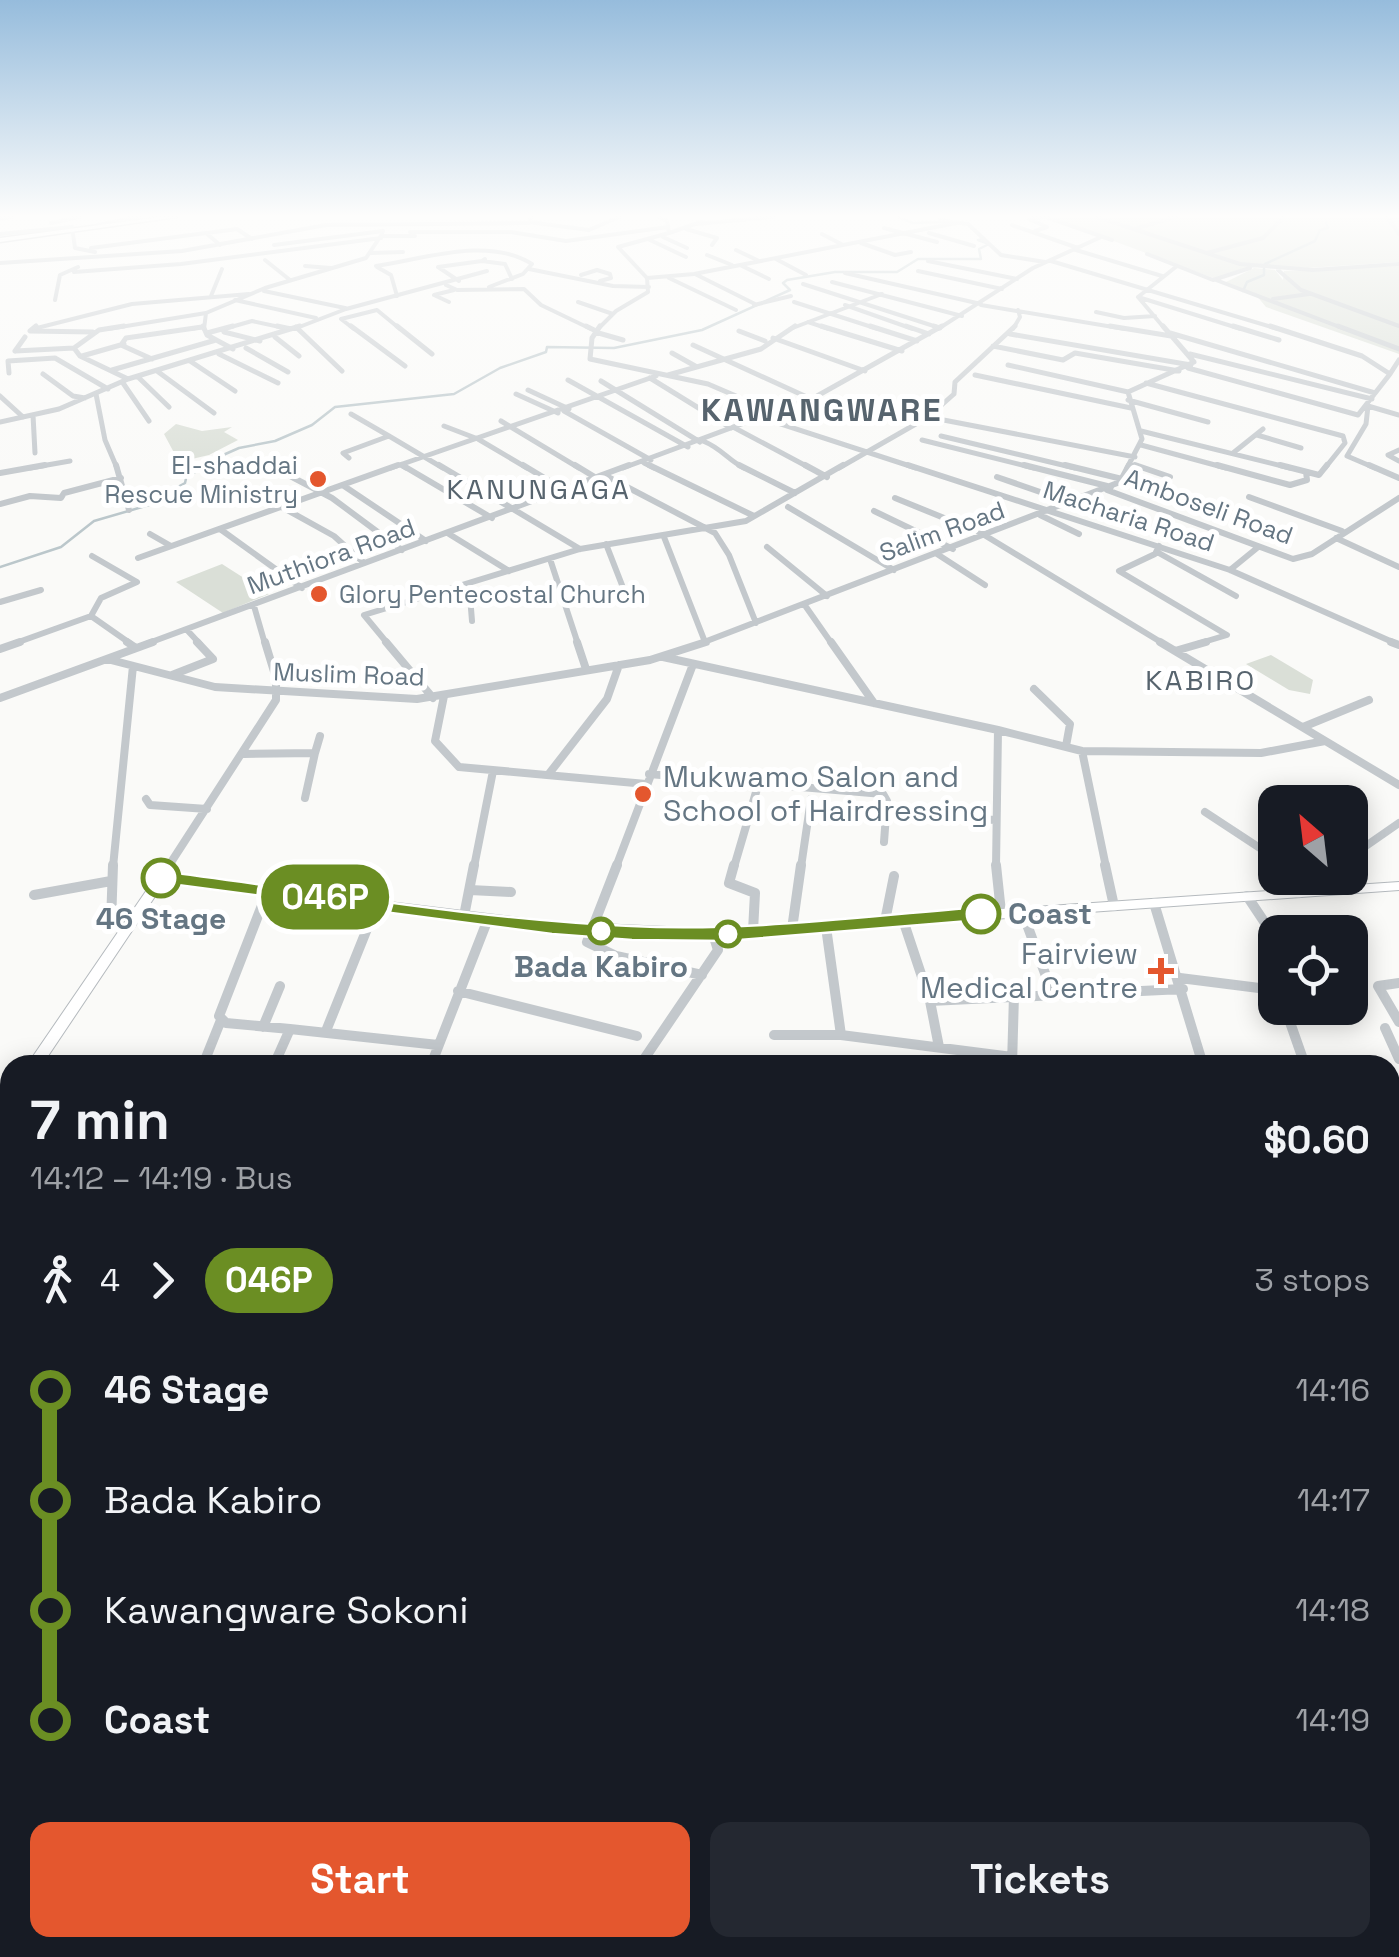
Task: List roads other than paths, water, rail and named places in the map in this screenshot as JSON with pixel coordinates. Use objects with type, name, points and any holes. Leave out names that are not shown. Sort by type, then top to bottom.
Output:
[{"type":"main road","points":[[41,1055],[161,878],[590,930],[713,934],[1258,893]]},
{"type":"main road","points":[[1368,888],[1397,890]]},
{"type":"street","points":[[92,332],[74,348],[15,351],[39,324],[111,308]]},
{"type":"street","points":[[139,308],[147,311]]},
{"type":"street","points":[[139,308],[189,315],[216,308]]},
{"type":"street","points":[[27,334],[92,332],[129,323],[154,308]]},
{"type":"street","points":[[189,308],[189,315]]},
{"type":"street","points":[[257,308],[240,318],[293,328],[342,371]]},
{"type":"street","points":[[272,308],[317,318]]},
{"type":"street","points":[[547,308],[624,340]]},
{"type":"street","points":[[596,308],[613,314]]},
{"type":"street","points":[[595,331],[617,308]]},
{"type":"street","points":[[819,308],[917,341]]},
{"type":"street","points":[[738,330],[765,341],[837,308]]},
{"type":"street","points":[[855,308],[929,334]]},
{"type":"street","points":[[880,308],[940,328]]},
{"type":"street","points":[[934,308],[962,316]]},
{"type":"street","name":"Muthiora Road","points":[[0,698],[810,399],[902,352],[974,308]]},
{"type":"street","points":[[1007,308],[1171,334],[1372,399],[1399,415]]},
{"type":"street","points":[[1148,308],[1189,354],[1318,390],[1372,399]]},
{"type":"street","points":[[1175,308],[1279,340]]},
{"type":"street","points":[[1215,308],[1371,360],[1390,374]]},
{"type":"street","points":[[1292,308],[1399,348]]},
{"type":"street","points":[[1350,308],[1399,326]]},
{"type":"street","points":[[107,309],[129,323]]},
{"type":"street","points":[[0,422],[33,415],[138,377],[262,341],[346,309]]},
{"type":"street","points":[[341,319],[377,310],[432,354]]},
{"type":"street","points":[[438,696],[363,616],[580,548],[712,530],[754,516],[928,417],[954,394],[955,382],[1010,334],[1020,317],[1018,310]]},
{"type":"street","points":[[1096,312],[1124,318],[1155,316]]},
{"type":"street","points":[[206,313],[202,327],[206,333],[234,349]]},
{"type":"street","points":[[326,316],[341,319],[405,366]]},
{"type":"street","points":[[807,321],[902,352]]},
{"type":"street","points":[[206,333],[246,322]]},
{"type":"street","points":[[80,356],[182,328],[202,327]]},
{"type":"street","points":[[222,331],[262,341]]},
{"type":"street","name":"Macharia Road","points":[[595,331],[588,356],[597,362],[727,391],[759,417],[1230,570],[1399,645]]},
{"type":"street","points":[[27,334],[85,337]]},
{"type":"street","points":[[1010,334],[1132,352],[1354,414],[1372,399],[1399,360]]},
{"type":"street","points":[[274,337],[299,356]]},
{"type":"street","points":[[774,338],[866,371]]},
{"type":"street","points":[[112,370],[216,340]]},
{"type":"street","points":[[138,558],[317,492],[512,430],[650,378],[761,349],[765,341]]},
{"type":"street","points":[[121,344],[152,359]]},
{"type":"street","points":[[694,345],[810,399]]},
{"type":"street","points":[[993,346],[1063,360],[1075,353],[1187,368]]},
{"type":"street","points":[[242,347],[260,352],[288,372]]},
{"type":"street","points":[[74,348],[80,356],[126,381],[149,421]]},
{"type":"street","points":[[218,353],[278,383]]},
{"type":"street","points":[[672,353],[696,366]]},
{"type":"street","points":[[1187,368],[1189,354]]},
{"type":"street","points":[[9,373],[8,360],[55,358],[108,389]]},
{"type":"street","points":[[190,361],[235,391]]},
{"type":"street","points":[[1109,369],[1123,361]]},
{"type":"street","points":[[1008,365],[1208,422]]},
{"type":"street","points":[[1129,400],[1148,383],[1187,368]]},
{"type":"street","points":[[157,371],[214,413]]},
{"type":"street","points":[[43,374],[73,396],[86,398]]},
{"type":"street","points":[[976,375],[1129,400]]},
{"type":"street","points":[[138,377],[168,408]]},
{"type":"street","points":[[650,378],[733,428],[827,477]]},
{"type":"street","points":[[568,380],[688,447]]},
{"type":"street","points":[[601,381],[723,450],[732,462],[796,493]]},
{"type":"street","points":[[1148,383],[1292,420]]},
{"type":"street","points":[[1141,431],[1322,474],[1345,443],[1343,436],[1148,383]]},
{"type":"street","points":[[528,390],[648,461],[754,516]]},
{"type":"street","points":[[96,394],[105,440],[121,478],[121,496],[130,510]]},
{"type":"street","points":[[516,394],[564,411]]},
{"type":"street","points":[[0,396],[24,417]]},
{"type":"street","points":[[1372,399],[1366,424],[1347,456],[1399,478]]},
{"type":"street","name":"Salim Road","points":[[438,696],[662,657],[1110,489],[1122,479],[1141,444],[1141,431],[1129,400]]},
{"type":"street","points":[[351,414],[580,548]]},
{"type":"street","points":[[33,415],[35,453]]},
{"type":"street","points":[[928,417],[1133,461],[1170,477]]},
{"type":"street","points":[[501,421],[602,477],[712,530],[729,555],[756,622]]},
{"type":"street","points":[[444,426],[478,439],[566,491]]},
{"type":"street","points":[[1220,464],[1260,432],[1301,448]]},
{"type":"street","points":[[349,458],[343,453],[389,436]]},
{"type":"street","points":[[942,436],[1122,479]]},
{"type":"street","name":"Amboseli Road","points":[[922,440],[1110,489],[1257,548],[1298,559],[1399,498]]},
{"type":"street","points":[[1141,444],[1290,485],[1307,480],[1306,472]]},
{"type":"street","points":[[1399,450],[1388,455],[1399,461]]},
{"type":"street","points":[[0,472],[70,461]]},
{"type":"street","points":[[400,465],[492,518]]},
{"type":"street","points":[[274,467],[402,550]]},
{"type":"street","points":[[996,477],[1072,503]]},
{"type":"street","points":[[0,504],[30,496],[60,498],[64,493],[121,478]]},
{"type":"street","points":[[344,486],[426,541]]},
{"type":"street","points":[[260,496],[338,539],[364,564]]},
{"type":"street","points":[[895,498],[986,536],[1399,785]]},
{"type":"street","points":[[1249,498],[1339,535],[1399,567]]},
{"type":"street","points":[[788,507],[894,570]]},
{"type":"street","points":[[874,511],[953,548]]},
{"type":"street","points":[[1040,516],[1079,534]]},
{"type":"street","points":[[220,529],[274,562],[302,588]]},
{"type":"street","points":[[150,534],[171,546]]},
{"type":"street","points":[[449,534],[510,572]]},
{"type":"street","points":[[664,537],[705,642]]},
{"type":"street","points":[[606,544],[629,602]]},
{"type":"street","points":[[767,547],[826,596]]},
{"type":"street","points":[[1230,570],[1257,548]]},
{"type":"street","points":[[1175,651],[1227,636],[1118,570],[1158,549],[1236,596]]},
{"type":"street","points":[[936,554],[985,585]]},
{"type":"street","points":[[0,649],[92,616],[101,598],[138,580],[92,556]]},
{"type":"street","points":[[550,559],[586,670]]},
{"type":"street","points":[[469,584],[472,622]]},
{"type":"street","points":[[0,602],[41,590]]},
{"type":"street","points":[[804,604],[874,703]]},
{"type":"street","points":[[161,878],[244,754],[278,692],[254,606]]},
{"type":"street","points":[[92,616],[136,648]]},
{"type":"street","points":[[171,676],[213,660],[187,630]]},
{"type":"street","points":[[662,657],[692,667],[874,703],[1082,751],[1223,755],[1292,749],[1325,740]]},
{"type":"street","name":"Muslim Road","points":[[108,659],[214,687],[438,696],[436,745],[459,767],[548,775],[759,782],[883,794],[886,812]]},
{"type":"street","points":[[548,775],[607,699],[620,665]]},
{"type":"street","points":[[126,928],[111,923],[111,881],[132,708],[128,673],[133,666]]},
{"type":"street","points":[[692,667],[590,930],[588,944],[600,951],[702,975]]},
{"type":"street","points":[[1034,689],[1070,724],[1066,746]]},
{"type":"street","points":[[1304,727],[1370,700]]},
{"type":"street","points":[[998,730],[992,843],[1001,912]]},
{"type":"street","points":[[305,798],[320,736]]},
{"type":"street","points":[[1082,751],[1114,906]]},
{"type":"street","points":[[244,754],[315,753]]},
{"type":"street","points":[[464,916],[493,771]]},
{"type":"street","points":[[752,932],[755,893],[730,883],[759,782]]},
{"type":"street","points":[[146,798],[150,806],[207,808]]},
{"type":"street","points":[[792,928],[811,799]]},
{"type":"street","points":[[884,842],[886,812],[995,820]]},
{"type":"street","points":[[1205,812],[1258,845]]},
{"type":"street","points":[[1368,844],[1399,823]]},
{"type":"street","points":[[885,921],[894,876]]},
{"type":"street","points":[[34,895],[111,881]]},
{"type":"street","points":[[207,1055],[220,1020],[220,1008],[268,890]]},
{"type":"street","points":[[470,890],[511,892]]},
{"type":"street","points":[[1247,896],[1258,915]]},
{"type":"street","points":[[1154,903],[1201,1055]]},
{"type":"street","points":[[326,1031],[377,904]]},
{"type":"street","points":[[1022,911],[1053,995]]},
{"type":"street","points":[[434,1055],[488,918]]},
{"type":"street","points":[[903,920],[930,1001],[939,1047]]},
{"type":"street","points":[[826,927],[841,1035]]},
{"type":"street","points":[[648,1055],[718,950],[713,934]]},
{"type":"street","points":[[1399,983],[1378,986],[1399,1022]]},
{"type":"street","points":[[930,1001],[1182,984],[1258,989]]},
{"type":"street","points":[[264,1027],[280,986]]},
{"type":"street","points":[[458,991],[637,1036]]},
{"type":"street","points":[[1012,1055],[1014,996]]},
{"type":"street","points":[[220,1020],[438,1045]]},
{"type":"street","points":[[1290,1025],[1300,1055]]},
{"type":"street","points":[[1385,1028],[1397,1055]]},
{"type":"street","points":[[278,1055],[290,1029]]},
{"type":"street","points":[[774,1035],[841,1035],[981,1055]]},
{"type":"waterway","points":[[0,567],[61,547],[94,521],[180,496],[176,488],[185,483],[187,474],[203,470],[205,463],[239,448],[275,441],[312,425],[335,407],[454,394],[500,368],[546,352],[547,347],[614,348],[702,330],[750,308]]},
{"type":"place","name":"El-shaddai Rescue Ministry","points":[[318,479]]},
{"type":"place","name":"Glory Pentecostal Church","points":[[319,594]]},
{"type":"place","name":"Mukwamo Salon and School of Hairdressing","points":[[643,794]]},
{"type":"place","name":"46 Stage","points":[[161,878]]},
{"type":"place","name":"Coast","points":[[981,914]]},
{"type":"place","name":"Bada Kabiro","points":[[601,931]]},
{"type":"place","name":"Fairview Medical Centre","points":[[1161,971]]},
{"type":"district","name":"KAWANGWARE","points":[[822,410]]},
{"type":"district","name":"KANUNGAGA","points":[[539,489]]},
{"type":"district","name":"KABIRO","points":[[1201,680]]}]
